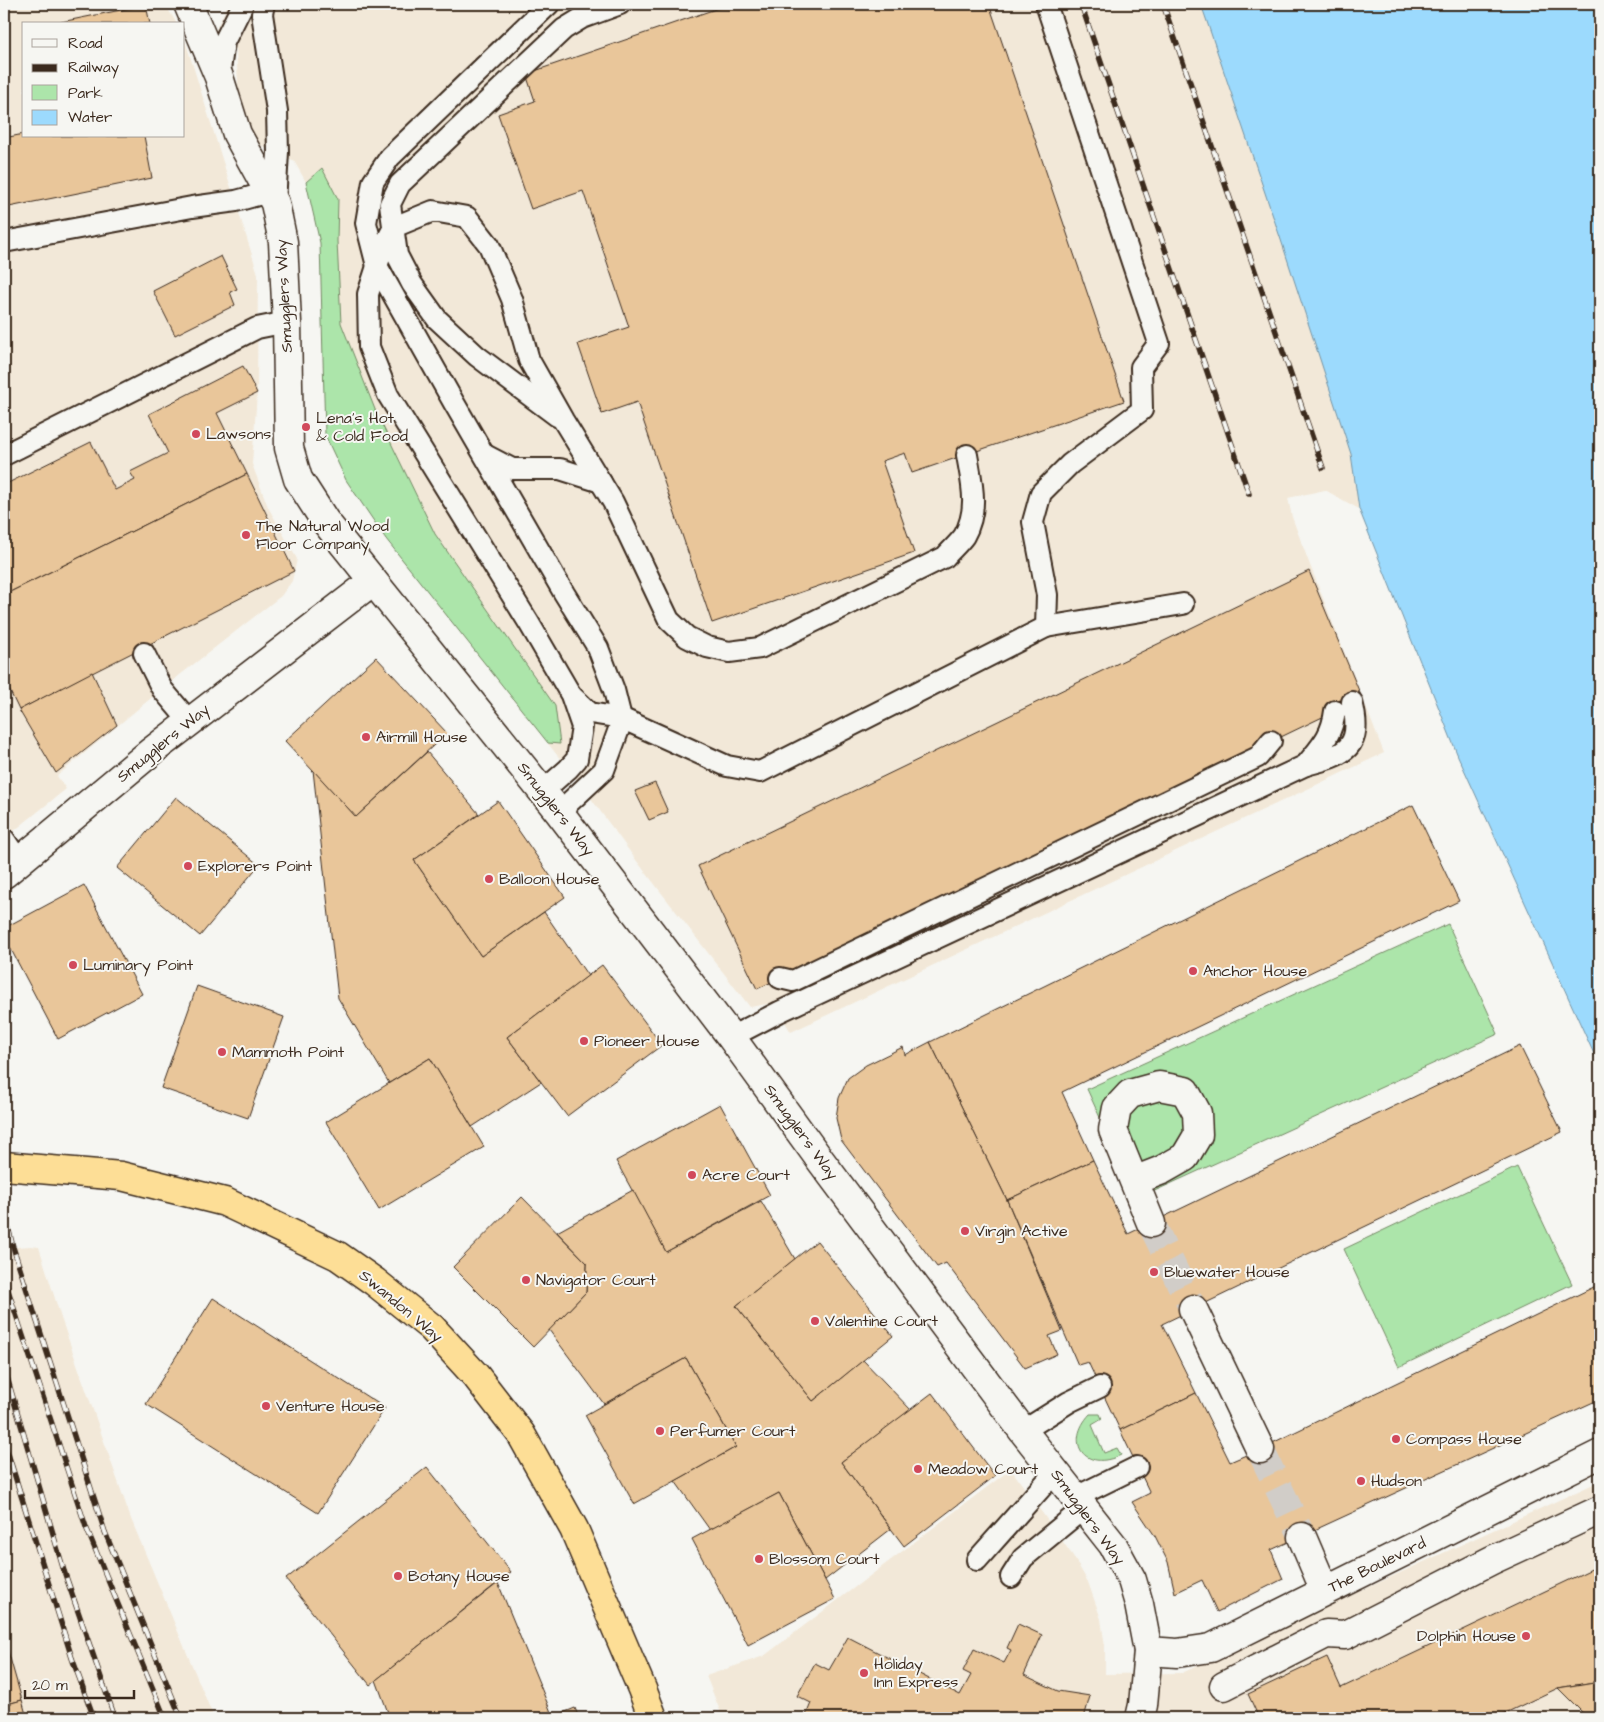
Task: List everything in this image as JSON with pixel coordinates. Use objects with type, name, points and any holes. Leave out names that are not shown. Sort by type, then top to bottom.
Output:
[{"type":"highway","name":"Swandon Way","points":[[4,1166],[121,1176],[225,1202],[338,1256],[375,1282],[432,1328],[476,1376],[521,1434],[574,1529],[653,1718]]},
{"type":"street","name":"Smugglers Way","points":[[188,4],[219,77],[237,134],[272,198],[283,242],[288,322],[290,448],[298,479],[324,521],[551,801],[731,1037],[1023,1432],[1056,1471],[1113,1545],[1132,1580],[1148,1650],[1140,1718]]},
{"type":"street","name":"Smugglers Way","points":[[11,868],[189,721],[373,581]]},
{"type":"street","points":[[1134,1181],[1151,1223]]},
{"type":"street","points":[[1194,1309],[1260,1449]]},
{"type":"street","name":"The Boulevard","points":[[1148,1650],[1177,1653],[1211,1648],[1600,1454]]},
{"type":"street","points":[[1224,1686],[1326,1634],[1345,1635],[1492,1560],[1600,1510]]},
{"type":"street","points":[[1302,1537],[1325,1591]]},
{"type":"lane","points":[[219,77],[224,42],[243,4]]},
{"type":"lane","points":[[4,242],[192,207],[272,198],[278,152],[277,111],[262,14],[264,4]]},
{"type":"lane","points":[[549,4],[390,157],[373,182],[366,223],[377,266],[564,594],[598,648],[614,690],[620,718],[620,729],[604,770],[551,801]]},
{"type":"lane","points":[[563,420],[477,356],[437,319],[412,284],[397,255],[390,204],[400,184],[564,29],[582,18],[620,4]]},
{"type":"lane","points":[[1046,4],[1159,343],[1141,367],[1142,410],[1070,464],[1041,493],[1033,522],[1047,595],[1046,627]]},
{"type":"lane","points":[[551,801],[568,769],[577,759],[582,727],[571,695],[524,614],[388,395],[369,347],[368,294],[383,248],[394,227],[433,211],[466,217],[489,245],[512,299],[529,360],[601,482],[629,535],[669,620],[687,637],[707,646],[729,652],[760,648],[946,557],[963,536],[972,515],[974,498],[967,455]]},
{"type":"lane","points":[[4,456],[257,328],[288,322]]},
{"type":"lane","points":[[485,455],[512,469],[560,469],[601,482]]},
{"type":"lane","points":[[571,695],[590,713],[620,718],[727,766],[760,772],[1046,627],[1183,604]]},
{"type":"lane","points":[[144,653],[162,689],[189,721]]},
{"type":"lane","points":[[731,1037],[796,1004],[1306,765],[1335,757],[1347,749],[1355,734],[1356,719],[1344,707]]},
{"type":"lane","points":[[780,978],[793,982],[1258,757],[1271,741]]},
{"type":"lane","points":[[4,839],[11,868]]},
{"type":"lane","points":[[1023,1432],[1069,1402],[1100,1387]]},
{"type":"lane","points":[[1011,1577],[1023,1558],[1080,1503],[1137,1467]]},
{"type":"lane","points":[[977,1560],[1056,1471]]},
{"type":"shaded area","points":[[4,4],[165,4],[176,22],[22,22],[22,138],[185,138],[185,40],[258,274],[257,393],[252,464],[268,507],[297,559],[292,581],[281,596],[162,689],[57,776],[66,789],[4,839]]},
{"type":"shaded area","points":[[228,4],[1288,4],[1359,509],[1325,490],[1288,498],[1292,517],[1308,560],[1384,753],[791,1032],[773,1003],[750,1007],[636,860],[584,789],[386,539],[346,480],[325,435],[320,243],[306,182],[294,161],[258,144],[239,101],[236,49],[213,36]]},
{"type":"shaded area","points":[[39,1247],[61,1318],[131,1519],[214,1718],[4,1718],[4,1248]]},
{"type":"shaded area","points":[[1011,1469],[1073,1556],[1088,1582],[1101,1619],[1105,1647],[1105,1674],[1182,1673],[1600,1481],[1600,1718],[723,1718],[706,1676],[764,1656]]},
{"type":"green space","points":[[322,168],[338,199],[337,241],[341,323],[376,412],[435,534],[555,706],[560,744],[548,743],[386,539],[346,480],[325,435],[320,243],[306,182]]},
{"type":"green space","points":[[1448,924],[1498,1034],[1137,1199],[1087,1089]]},
{"type":"green space","points":[[1517,1167],[1572,1284],[1399,1367],[1344,1249]]},
{"type":"green space","points":[[1090,1414],[1100,1414],[1102,1419],[1092,1425],[1104,1453],[1117,1448],[1121,1455],[1108,1460],[1097,1460],[1088,1457],[1082,1452],[1079,1444],[1079,1435],[1082,1425]]},
{"type":"water","points":[[1201,4],[1600,4],[1600,1067],[1458,756],[1359,509],[1351,454]]},
{"type":"building","points":[[730,4],[989,4],[1124,401],[912,473],[905,453],[882,461],[914,553],[712,623],[637,402],[602,414],[578,344],[629,327],[583,191],[531,209],[498,114],[535,101],[526,74]]},
{"type":"building","points":[[146,5],[150,22],[61,22]]},
{"type":"building","points":[[22,134],[22,138],[144,138],[152,178],[4,208],[4,138]]},
{"type":"building","points":[[221,256],[237,289],[230,292],[235,305],[175,335],[153,291]]},
{"type":"building","points":[[243,366],[257,393],[217,413],[247,474],[4,595],[4,485],[91,442],[115,490],[135,480],[130,472],[168,453],[149,414]]},
{"type":"building","points":[[247,474],[294,571],[19,710],[4,679],[4,595]]},
{"type":"building","points":[[1309,571],[1362,698],[757,989],[698,866]]},
{"type":"building","name":"Airmill House","points":[[376,657],[447,733],[356,817],[285,741]]},
{"type":"building","points":[[92,672],[117,725],[56,773],[19,710]]},
{"type":"building","points":[[427,752],[479,814],[414,860],[481,956],[544,912],[588,976],[507,1037],[541,1082],[472,1127],[430,1058],[389,1083],[338,998],[313,770],[356,817]]},
{"type":"building","points":[[655,783],[668,812],[649,820],[635,791]]},
{"type":"building","name":"Explorers Point","points":[[176,797],[259,865],[200,936],[117,868]]},
{"type":"building","name":"Balloon House","points":[[498,801],[565,897],[481,956],[414,860]]},
{"type":"building","name":"Anchor House","points":[[1413,805],[1459,901],[1062,1092],[1093,1160],[1007,1200],[930,1042]]},
{"type":"building","name":"Luminary Point","points":[[84,885],[142,994],[58,1039],[4,936],[4,928]]},
{"type":"building","name":"Pioneer House","points":[[602,965],[662,1045],[567,1116],[507,1037]]},
{"type":"building","name":"Mammoth Point","points":[[197,986],[284,1017],[248,1118],[161,1088]]},
{"type":"building","name":"Virgin Active","points":[[930,1042],[1007,1200],[1062,1331],[1049,1336],[1057,1354],[1025,1368],[946,1263],[937,1267],[841,1140],[836,1118],[839,1098],[848,1078],[866,1065],[903,1047],[905,1055]]},
{"type":"building","name":"Bluewater House","points":[[1520,1046],[1562,1132],[1162,1324],[1196,1393],[1120,1430],[1088,1362],[1078,1365],[1007,1200],[1093,1160],[1128,1234]]},
{"type":"building","points":[[430,1058],[484,1147],[379,1210],[326,1122]]},
{"type":"building","name":"Acre Court","points":[[720,1104],[770,1195],[666,1252],[616,1161]]},
{"type":"building","points":[[633,1190],[666,1252],[761,1201],[795,1259],[736,1306],[813,1401],[863,1360],[911,1410],[841,1462],[891,1529],[825,1580],[779,1493],[710,1530],[675,1481],[736,1447],[686,1358],[604,1404],[549,1330],[586,1292],[587,1263],[557,1232]]},
{"type":"building","name":"Navigator Court","points":[[522,1197],[587,1263],[586,1292],[533,1347],[453,1267]]},
{"type":"building","name":"Valentine Court","points":[[817,1241],[893,1336],[813,1401],[736,1306]]},
{"type":"building","name":"Compass House","points":[[1600,1284],[1600,1399],[1271,1550],[1283,1579],[1217,1612],[1202,1580],[1175,1593],[1168,1562],[1155,1536],[1132,1502],[1150,1493],[1120,1430],[1196,1393],[1230,1462]]},
{"type":"building","name":"Venture House","points":[[213,1298],[385,1408],[318,1513],[146,1404]]},
{"type":"building","name":"Perfumer Court","points":[[686,1358],[736,1447],[634,1504],[585,1415]]},
{"type":"building","name":"Meadow Court","points":[[932,1393],[995,1476],[904,1546],[841,1462]]},
{"type":"building","name":"Botany House","points":[[427,1467],[511,1572],[370,1685],[286,1579]]},
{"type":"building","name":"Blossom Court","points":[[779,1493],[835,1599],[748,1645],[692,1539]]},
{"type":"building","name":"Dolphin House","points":[[1600,1565],[1600,1681],[1558,1688],[1495,1718],[1259,1718],[1248,1694],[1327,1657],[1341,1688]]},
{"type":"building","points":[[498,1583],[553,1717],[390,1718],[376,1680]]},
{"type":"building","name":"Holiday Inn Express","points":[[1018,1624],[1042,1635],[1024,1675],[1058,1691],[1090,1696],[1084,1718],[805,1718],[811,1703],[797,1696],[815,1663],[829,1670],[848,1637],[960,1695],[971,1675],[963,1671],[974,1649],[1004,1663],[1011,1650],[1007,1648]]},
{"type":"building","points":[[4,1637],[22,1700],[4,1705]]},
{"type":"building","points":[[1600,1681],[1600,1718],[1588,1718],[1558,1688]]},
{"type":"building","points":[[22,1700],[27,1718],[4,1718],[4,1705]]},
{"type":"building","points":[[575,1708],[579,1718],[549,1718],[553,1717]]},
{"type":"tunnel","points":[[1151,1223],[1193,1309]]},
{"type":"tunnel","points":[[1260,1449],[1302,1537]]},
{"type":"railway","points":[[1081,4],[1249,494]]},
{"type":"railway","points":[[1163,4],[1323,468]]},
{"type":"railway","points":[[4,1211],[13,1247],[105,1532],[181,1718]]},
{"type":"railway","points":[[4,1278],[86,1527],[165,1718]]},
{"type":"railway","points":[[4,1367],[64,1571],[115,1718]]},
{"type":"railway","points":[[4,1441],[72,1658],[94,1718]]},
{"type":"place","name":"Lena's Hot & Cold Food","points":[[306,427]]},
{"type":"place","name":"Lawsons","points":[[196,434]]},
{"type":"place","name":"The Natural Wood Floor Company","points":[[246,535]]},
{"type":"place","name":"Airmill House","points":[[366,737]]},
{"type":"place","name":"Explorers Point","points":[[188,866]]},
{"type":"place","name":"Balloon House","points":[[489,879]]},
{"type":"place","name":"Luminary Point","points":[[73,965]]},
{"type":"place","name":"Anchor House","points":[[1193,971]]},
{"type":"place","name":"Pioneer House","points":[[584,1041]]},
{"type":"place","name":"Mammoth Point","points":[[222,1052]]},
{"type":"place","name":"Acre Court","points":[[692,1175]]},
{"type":"place","name":"Virgin Active","points":[[965,1231]]},
{"type":"place","name":"Bluewater House","points":[[1154,1272]]},
{"type":"place","name":"Navigator Court","points":[[526,1280]]},
{"type":"place","name":"Valentine Court","points":[[815,1321]]},
{"type":"place","name":"Venture House","points":[[266,1406]]},
{"type":"place","name":"Perfumer Court","points":[[660,1431]]},
{"type":"place","name":"Compass House","points":[[1396,1439]]},
{"type":"place","name":"Meadow Court","points":[[918,1469]]},
{"type":"place","name":"Hudson","points":[[1361,1481]]},
{"type":"place","name":"Blossom Court","points":[[759,1559]]},
{"type":"place","name":"Botany House","points":[[398,1576]]},
{"type":"place","name":"Dolphin House","points":[[1526,1636]]},
{"type":"place","name":"Holiday Inn Express","points":[[864,1673]]}]
